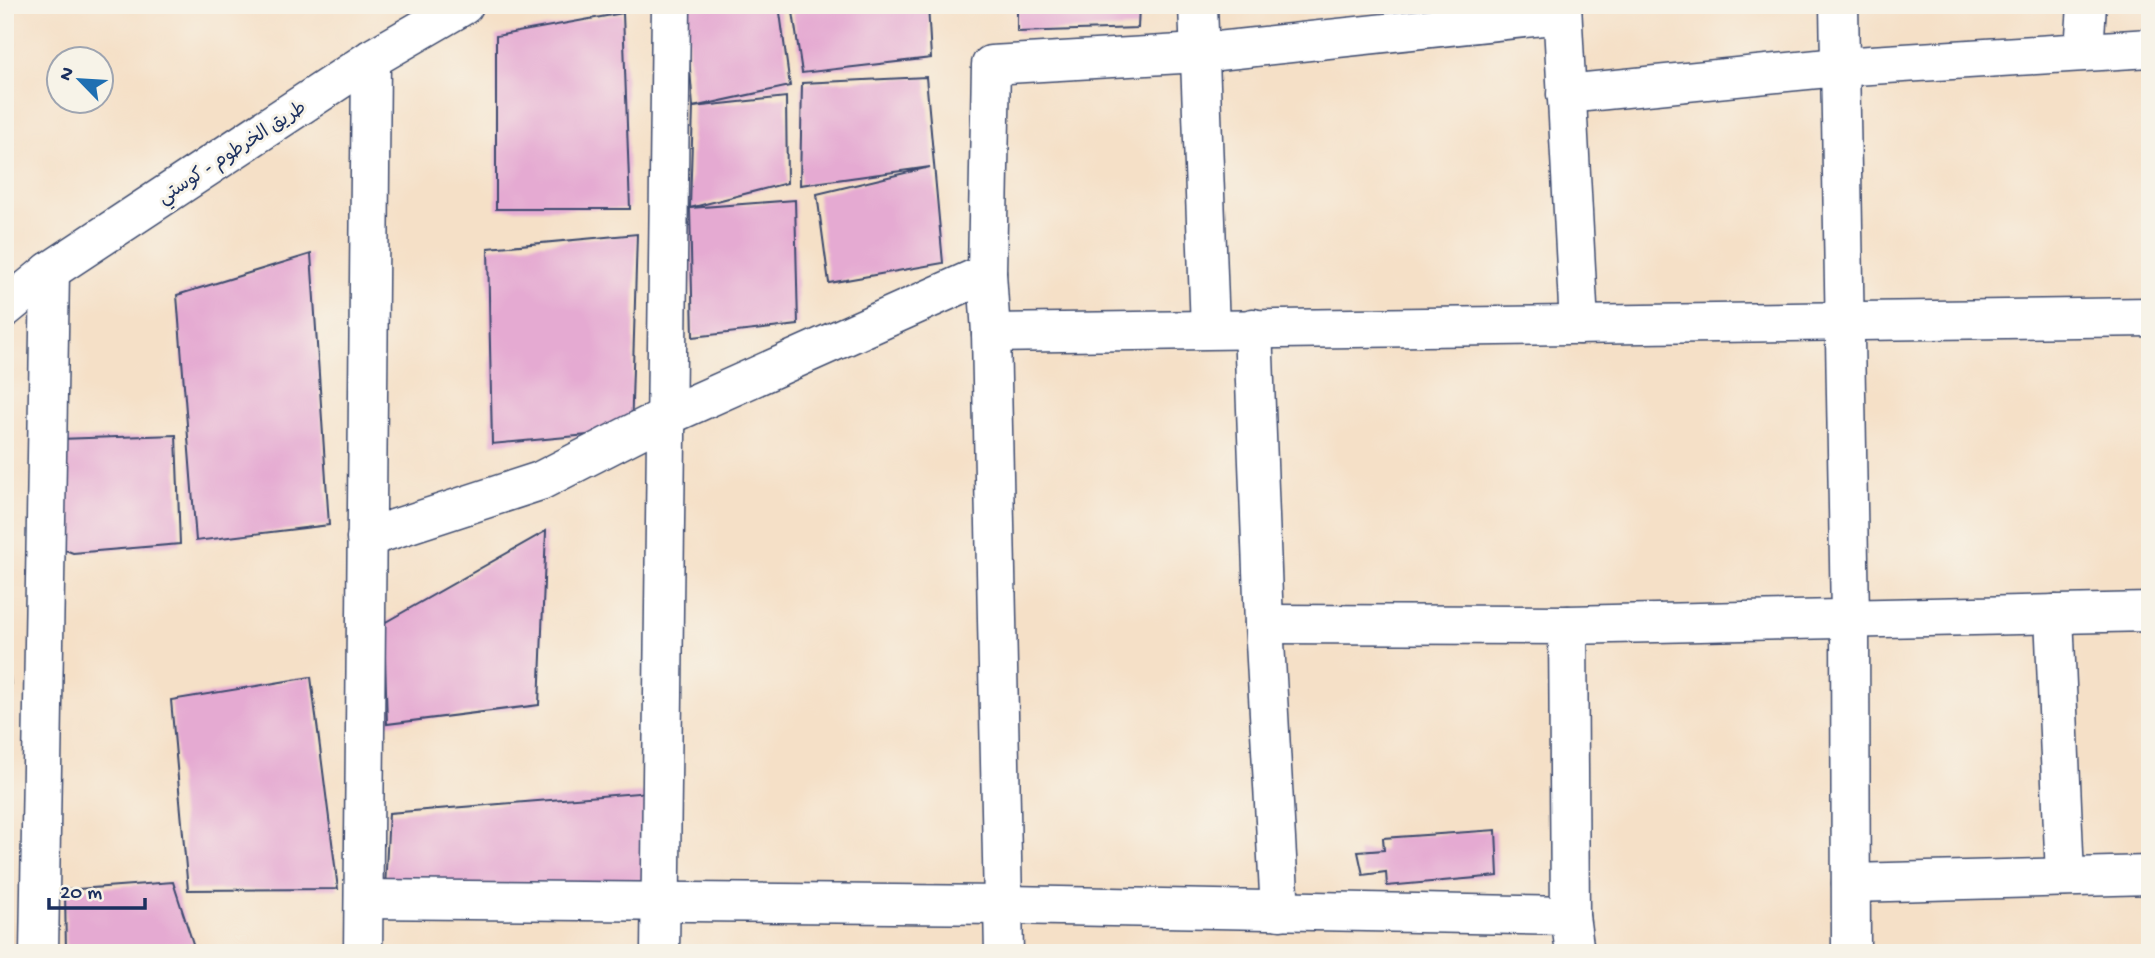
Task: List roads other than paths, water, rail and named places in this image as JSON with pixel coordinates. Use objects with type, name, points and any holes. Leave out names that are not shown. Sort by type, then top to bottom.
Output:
[{"type":"main road","name":"طريق الخرطوم - كوستي","points":[[5,308],[50,271],[371,59],[464,5]]},
{"type":"main road","points":[[660,953],[671,5]]},
{"type":"main road","points":[[1198,5],[1210,329]]},
{"type":"main road","points":[[1839,5],[1838,67],[1846,319],[1850,617],[1851,953]]},
{"type":"main road","points":[[2084,51],[2087,5]]},
{"type":"main road","points":[[1004,953],[991,333],[987,272],[991,65],[1199,53],[1562,9],[1579,325]]},
{"type":"main road","points":[[1566,94],[1838,67],[2150,48]]},
{"type":"main road","points":[[363,953],[371,59]]},
{"type":"main road","points":[[39,953],[50,271]]},
{"type":"main road","points":[[366,538],[540,481],[665,417],[987,272]]},
{"type":"main road","points":[[991,333],[1846,319],[2150,317]]},
{"type":"main road","points":[[1253,328],[1264,624],[1280,911]]},
{"type":"main road","points":[[1264,624],[1568,625],[2150,612]]},
{"type":"main road","points":[[2054,614],[2066,877]]},
{"type":"main road","points":[[364,899],[1005,905],[1280,911],[1573,934],[1568,625]]},
{"type":"main road","points":[[1851,883],[2150,875]]}]
